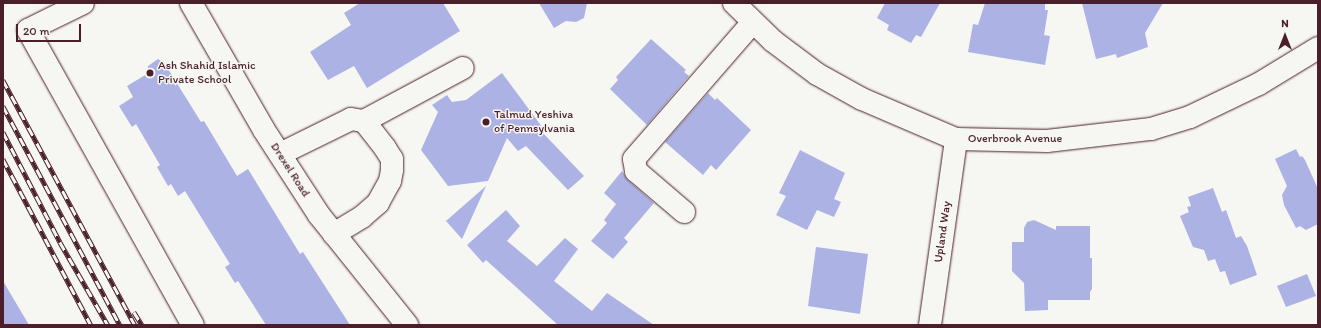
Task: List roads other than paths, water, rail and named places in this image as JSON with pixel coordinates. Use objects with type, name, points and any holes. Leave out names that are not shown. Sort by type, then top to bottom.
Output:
[{"type":"street","points":[[83,3],[60,7],[28,30],[194,325]]},
{"type":"street","name":"Overbrook Avenue","points":[[734,3],[773,41],[817,74],[862,99],[956,139],[1047,141],[1151,129],[1190,117],[1252,87],[1318,48]]},
{"type":"street","name":"Drexel Road","points":[[193,4],[280,154],[334,234],[407,325]]},
{"type":"street","points":[[684,212],[636,171],[634,159],[753,22]]},
{"type":"street","points":[[280,154],[343,121],[351,119],[364,121],[463,68]]},
{"type":"street","points":[[334,234],[372,210],[390,181],[392,159],[364,121]]},
{"type":"street","name":"Upland Way","points":[[930,325],[956,139]]},
{"type":"railway","points":[[3,80],[135,325]]},
{"type":"railway","points":[[3,106],[120,325]]},
{"type":"railway","points":[[3,132],[60,242],[108,325]]},
{"type":"railway","points":[[3,159],[91,325]]},
{"type":"railway","points":[[134,312],[142,325]]},
{"type":"place","name":"Ash Shahid Islamic Private School","points":[[150,73]]},
{"type":"place","name":"Talmud Yeshiva of Pennsylvania","points":[[486,122]]}]
